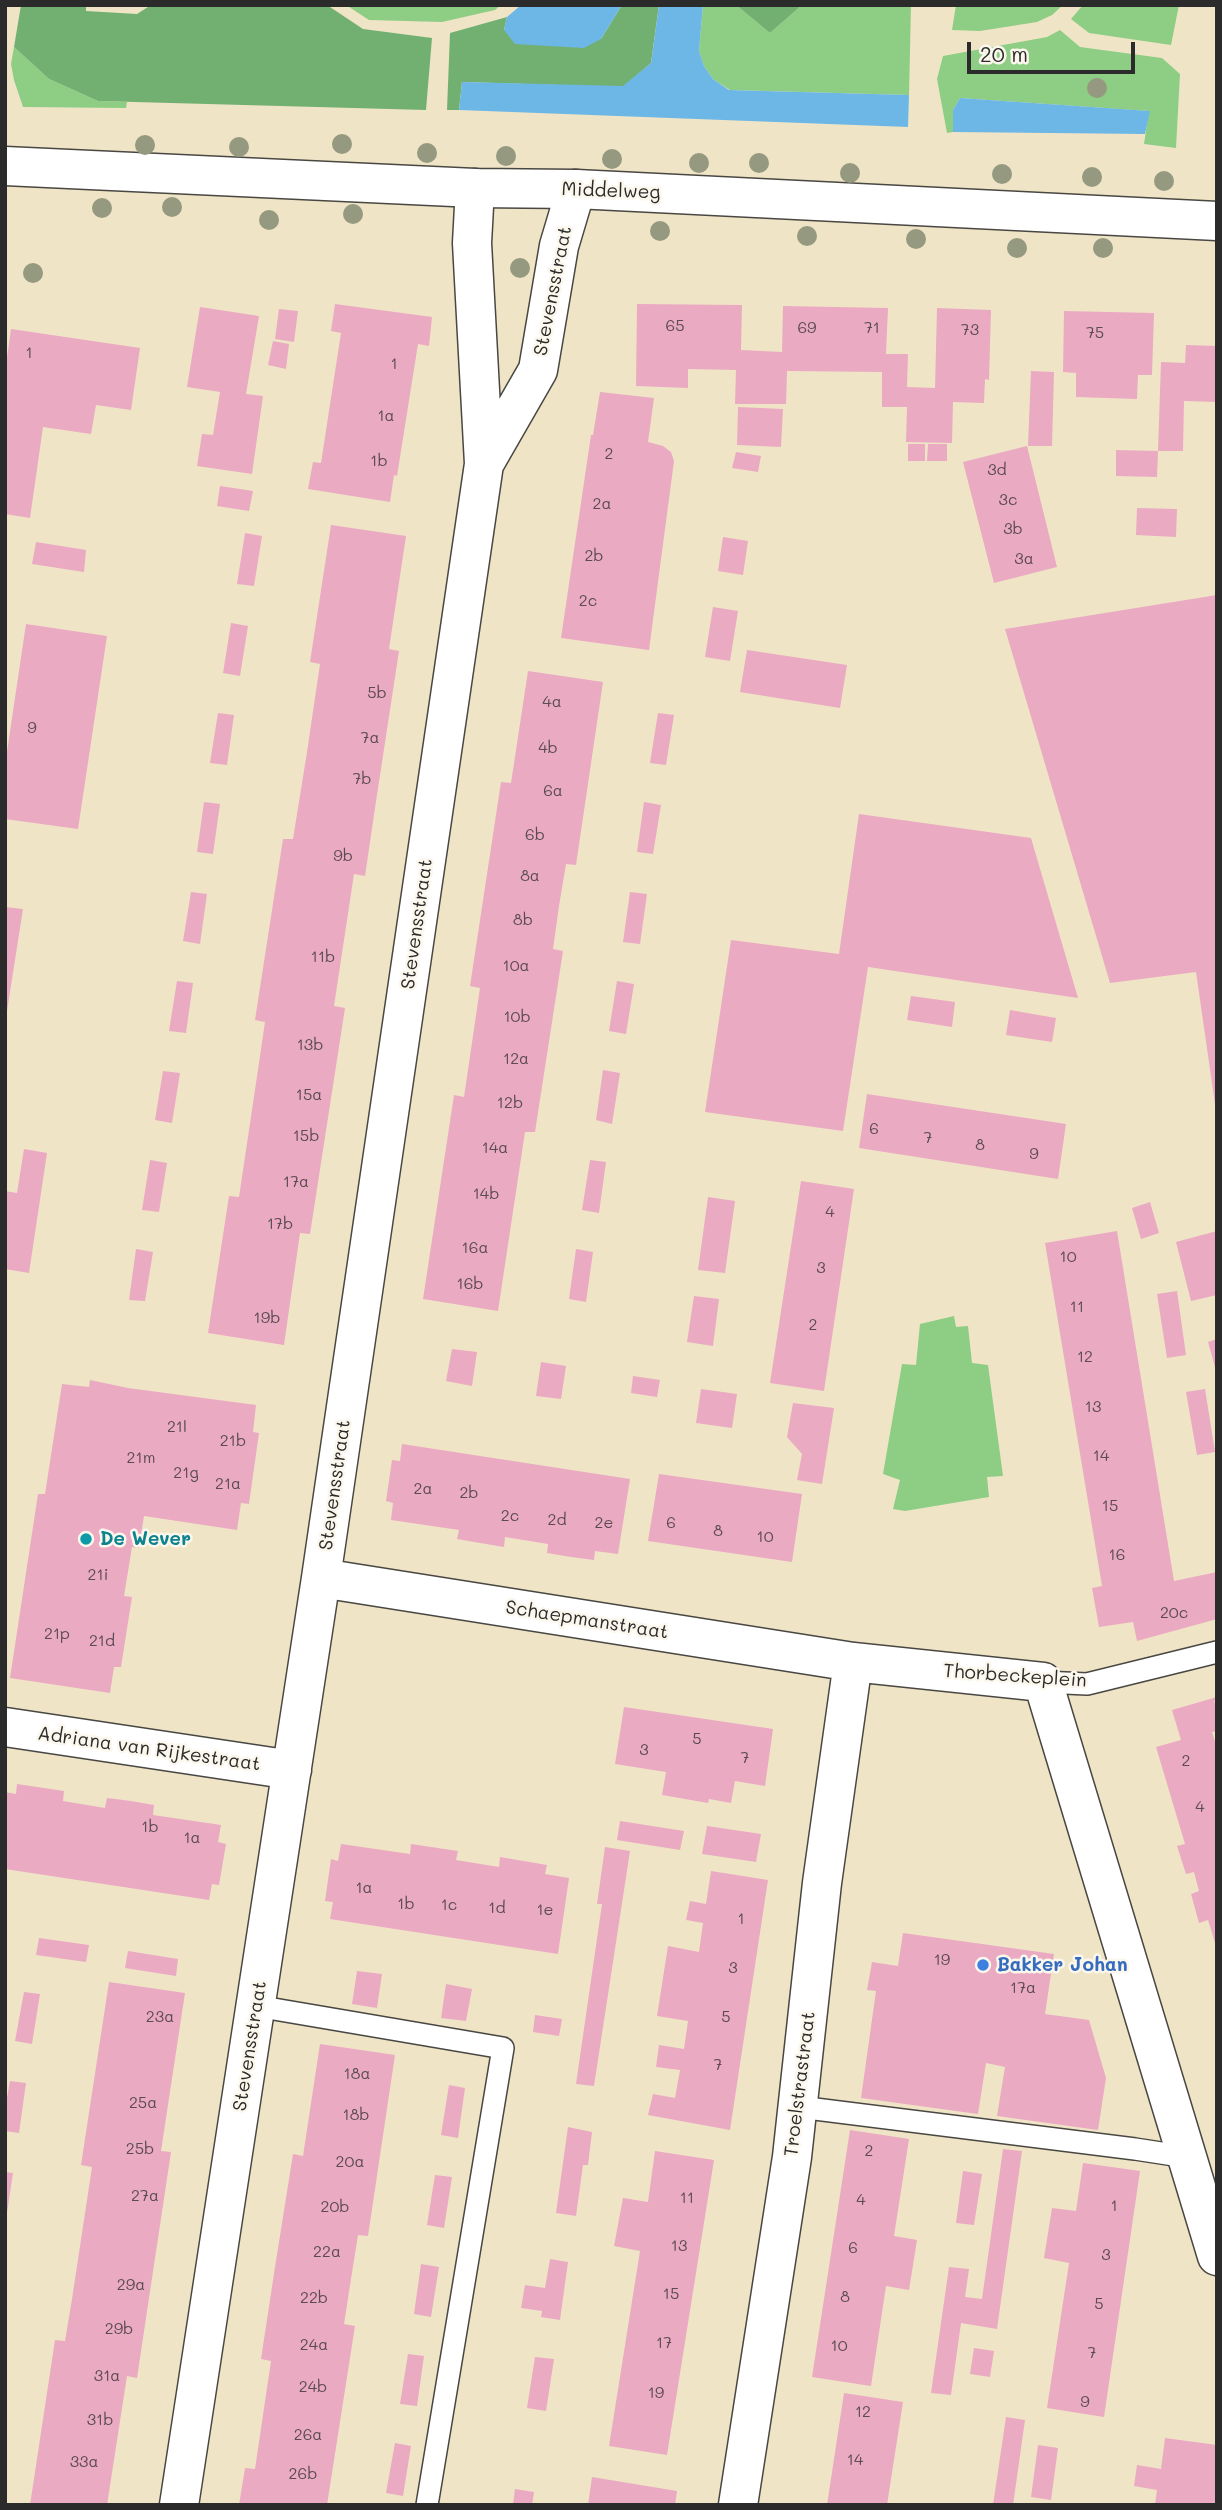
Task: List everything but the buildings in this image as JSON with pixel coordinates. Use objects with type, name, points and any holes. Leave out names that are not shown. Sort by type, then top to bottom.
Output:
[{"type":"street","name":"Middelweg","points":[[5,166],[475,188],[576,189],[1217,221]]},
{"type":"street","name":"Stevensstraat","points":[[179,2505],[321,1578],[484,464],[472,243],[475,188]]},
{"type":"street","name":"Stevensstraat","points":[[484,464],[538,370],[559,246],[576,189]]},
{"type":"street","name":"Schaepmanstraat","points":[[321,1578],[853,1662]]},
{"type":"street","name":"Thorbeckeplein","points":[[853,1662],[1044,1682]]},
{"type":"street","name":"Troelstrastraat","points":[[738,2505],[799,2107],[822,1883],[853,1662]]},
{"type":"street","points":[[1044,1682],[1217,2256]]},
{"type":"street","name":"Adriana van Rijkestraat","points":[[5,1727],[292,1770]]},
{"type":"lane","name":"Thorbeckeplein","points":[[1044,1682],[1087,1684],[1217,1652]]},
{"type":"lane","points":[[256,2006],[503,2048],[427,2505]]},
{"type":"lane","points":[[799,2107],[1187,2157]]},
{"type":"green space","points":[[21,5],[86,5],[86,11],[137,14],[151,5],[327,5],[363,29],[432,38],[426,110],[98,101],[49,79],[14,47]]},
{"type":"green space","points":[[346,5],[501,5],[495,10],[442,22],[369,20]]},
{"type":"green space","points":[[622,5],[659,5],[651,63],[623,87],[462,82],[459,110],[447,110],[450,33],[507,17],[504,30],[601,39]]},
{"type":"green space","points":[[703,5],[736,5],[770,33],[802,5],[911,5],[909,95],[730,90],[713,79],[704,66],[699,51]]},
{"type":"green space","points":[[736,5],[802,5],[770,33]]},
{"type":"green space","points":[[956,5],[1063,5],[1052,15],[1037,22],[980,31],[952,30]]},
{"type":"green space","points":[[1083,5],[1179,5],[1171,45],[1089,33],[1071,19]]},
{"type":"green space","points":[[1060,30],[1080,47],[1162,58],[1180,74],[1176,148],[1144,144],[1149,111],[960,98],[953,110],[953,132],[947,133],[937,79],[943,56],[1047,37]]},
{"type":"green space","points":[[14,47],[49,79],[98,101],[127,102],[126,108],[23,107],[11,64]]},
{"type":"green space","points":[[954,1316],[956,1327],[968,1326],[972,1363],[988,1365],[1003,1476],[987,1477],[989,1497],[905,1511],[893,1509],[900,1480],[883,1474],[902,1364],[916,1365],[920,1324]]},
{"type":"water","points":[[521,5],[622,5],[601,39],[584,48],[515,44],[504,30],[507,17]]},
{"type":"water","points":[[659,5],[703,5],[699,51],[704,66],[713,79],[729,90],[909,95],[908,127],[459,110],[462,82],[623,86],[651,63]]},
{"type":"water","points":[[960,98],[1150,111],[1145,134],[953,132],[953,110]]},
{"type":"place","name":"De Wever","points":[[86,1539]]},
{"type":"place","name":"Bakker Johan","points":[[983,1965]]}]
